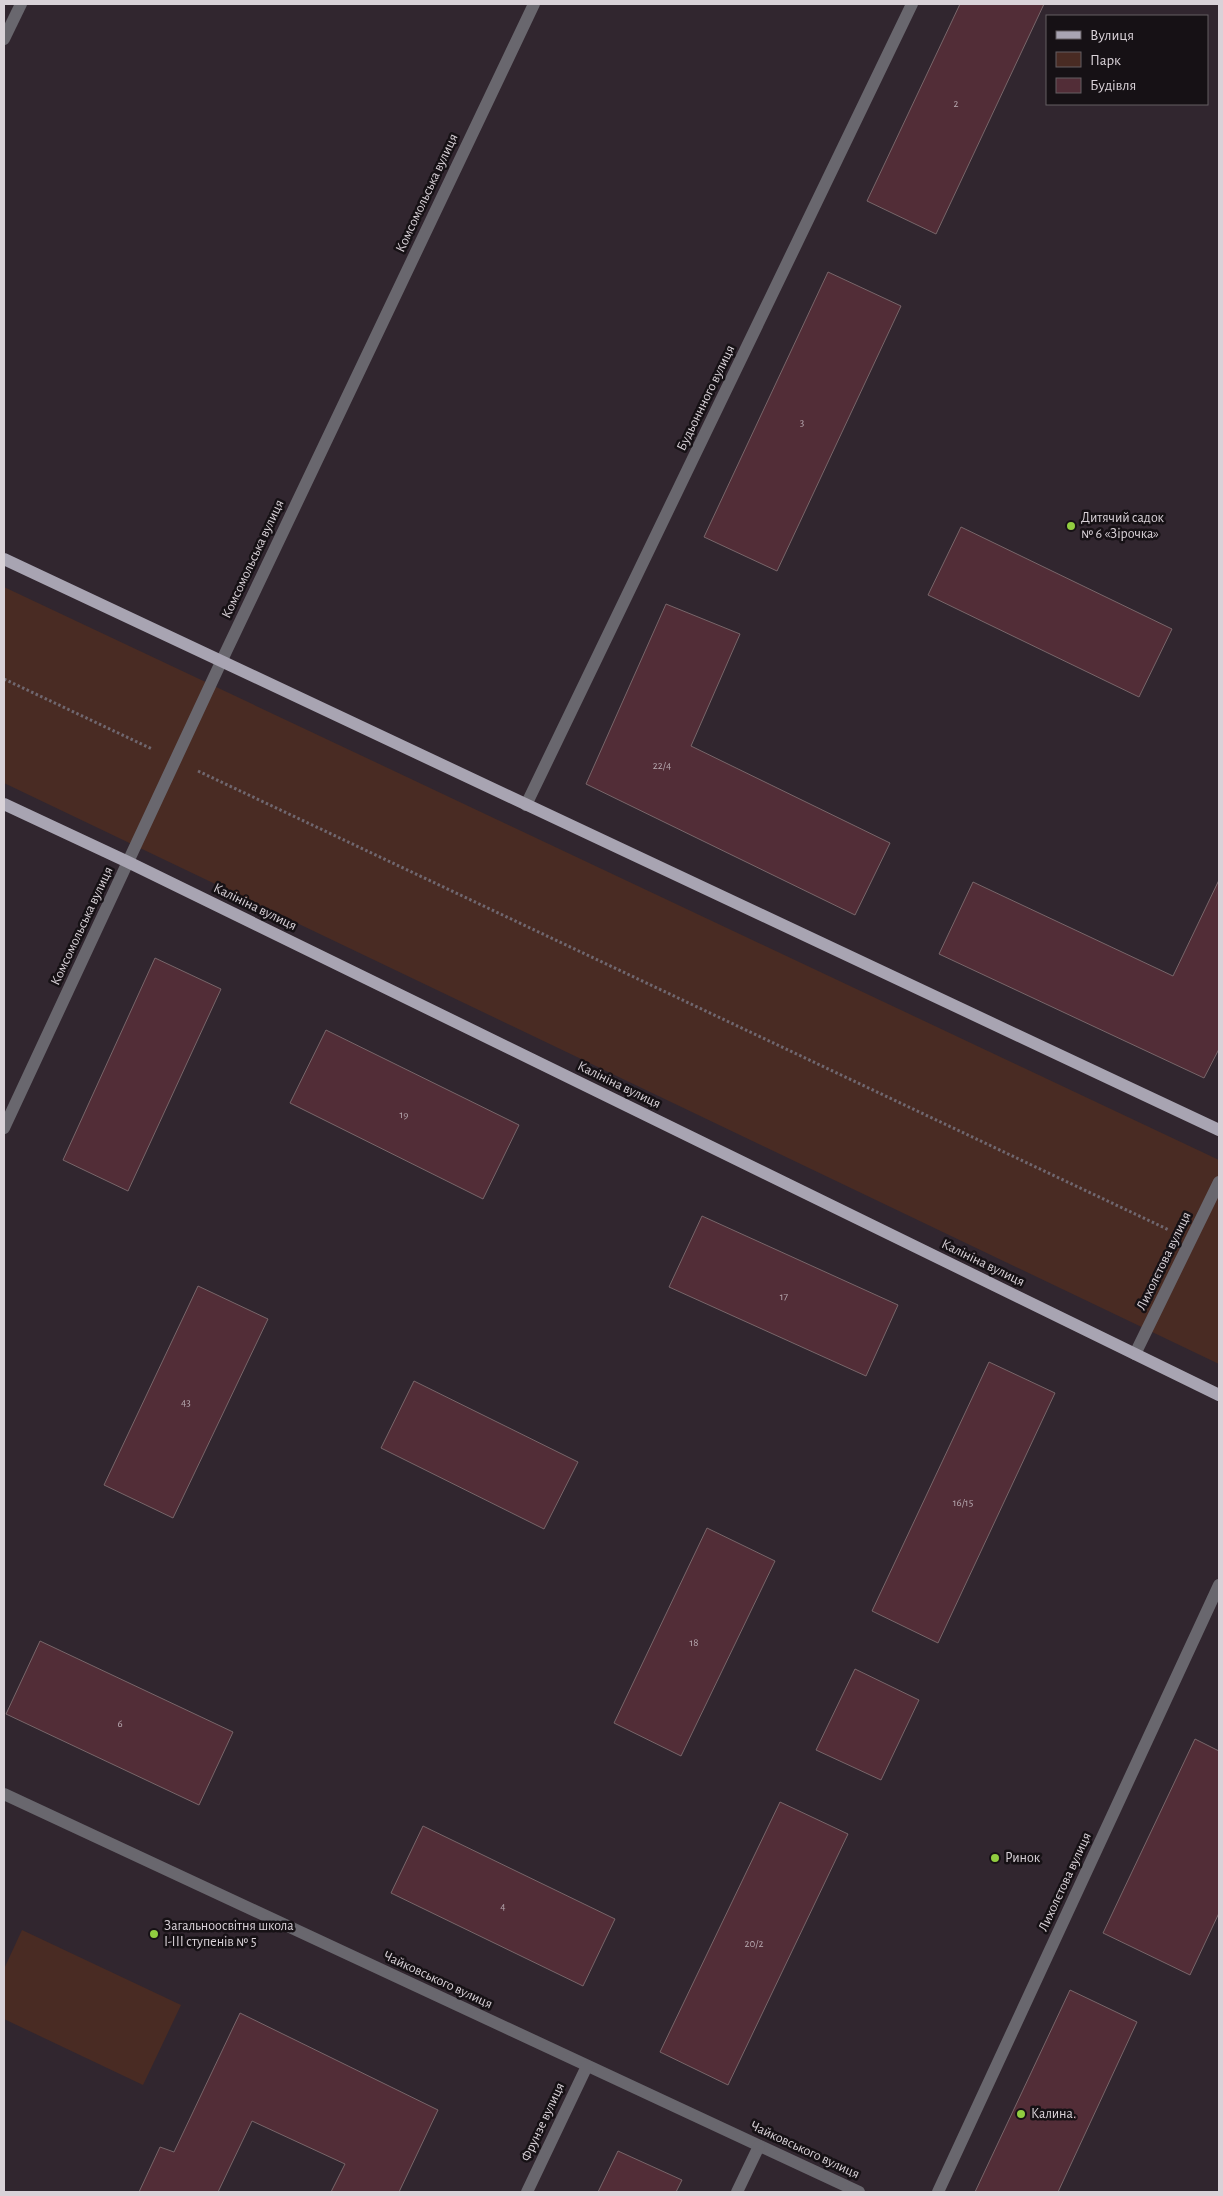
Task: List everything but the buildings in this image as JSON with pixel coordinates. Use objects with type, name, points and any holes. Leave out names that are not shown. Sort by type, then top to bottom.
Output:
[{"type":"main road","points":[[4,559],[1219,1130]]},
{"type":"main road","name":"Калініна вулиця","points":[[4,804],[128,862],[1219,1395]]},
{"type":"street","points":[[4,39],[21,4]]},
{"type":"street","name":"Комсомольська вулиця","points":[[4,1128],[222,660],[534,4]]},
{"type":"street","name":"Будьоннного вулиця","points":[[526,805],[912,4]]},
{"type":"street","name":"Лихолєтова вулиця","points":[[1135,1354],[1219,1182]]},
{"type":"street","name":"Лихолєтова вулиця","points":[[938,2192],[1219,1585]]},
{"type":"street","name":"Чайковського вулиця","points":[[4,1794],[859,2192]]},
{"type":"street","name":"Фрунзе вулиця","points":[[527,2192],[587,2066]]},
{"type":"street","points":[[737,2192],[759,2146]]},
{"type":"path","points":[[4,678],[1191,1240]]},
{"type":"green space","points":[[4,587],[1219,1160],[1219,1364],[4,783]]},
{"type":"green space","points":[[22,1930],[181,2005],[143,2085],[4,2019],[4,1969]]},
{"type":"place","name":"Дитячий садок № 6 «Зірочка»","points":[[1071,526]]},
{"type":"place","name":"Ринок","points":[[995,1858]]},
{"type":"place","name":"Загальноосвітня школа І-ІІІ ступенів № 5","points":[[154,1934]]},
{"type":"place","name":"Калина.","points":[[1021,2114]]}]
